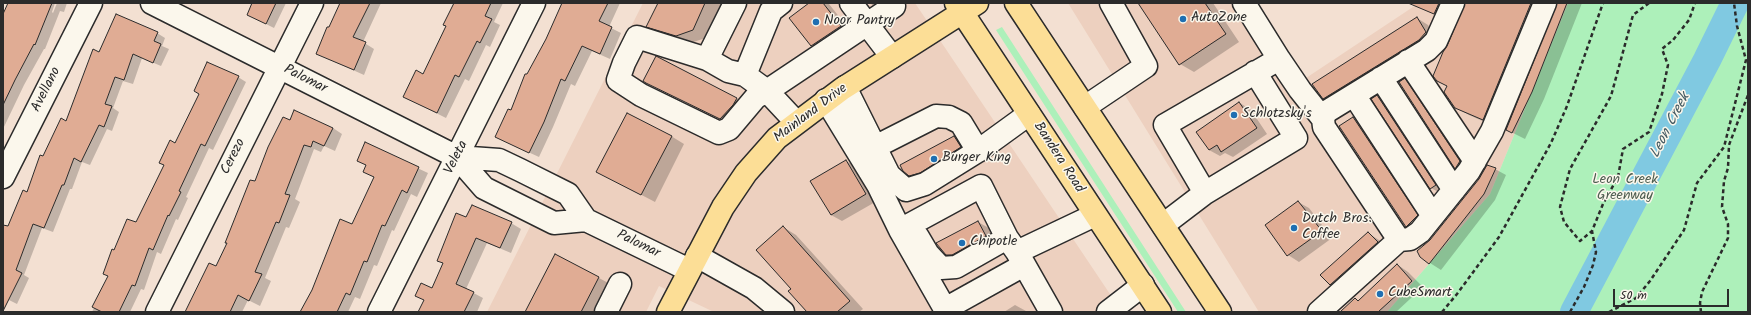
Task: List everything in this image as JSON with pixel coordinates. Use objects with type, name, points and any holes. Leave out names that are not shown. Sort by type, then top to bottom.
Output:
[{"type":"main road","points":[[1016,3],[1220,312]]},
{"type":"main road","name":"Mainland Drive","points":[[668,312],[723,206],[746,173],[777,138],[826,100],[892,57],[965,6]]},
{"type":"main road","name":"Bandera Road","points":[[965,6],[1029,114],[1160,312]]},
{"type":"street","name":"Avellano","points":[[3,177],[91,3]]},
{"type":"street","name":"Palomar","points":[[152,3],[457,157],[484,188],[554,223],[586,220],[754,288],[783,312]]},
{"type":"street","name":"Cerezo","points":[[156,312],[312,3]]},
{"type":"street","name":"Veleta","points":[[379,312],[534,3]]},
{"type":"street","points":[[707,60],[735,3]]},
{"type":"street","points":[[745,75],[771,11],[781,3]]},
{"type":"street","points":[[851,3],[892,57]]},
{"type":"street","points":[[1085,107],[1146,66],[1111,3]]},
{"type":"street","points":[[1244,3],[1300,90],[1323,119]]},
{"type":"street","points":[[1399,240],[1324,127],[1323,119],[1326,112],[1427,50],[1436,41],[1453,3]]},
{"type":"street","points":[[1319,312],[1399,240],[1410,239],[1420,232],[1469,171],[1492,131],[1545,3]]},
{"type":"street","points":[[796,122],[767,91],[745,75],[728,71],[707,60],[637,37],[624,63],[618,80],[641,95],[719,133],[729,129],[756,97],[767,91],[894,6]]},
{"type":"street","points":[[1205,193],[1165,125],[1254,72],[1280,59]]},
{"type":"street","points":[[1408,61],[1474,161]]},
{"type":"street","points":[[1163,225],[1205,193],[1296,138],[1254,72]]},
{"type":"street","points":[[1381,78],[1454,190]]},
{"type":"street","points":[[845,87],[889,175],[906,190],[925,184],[978,151],[1029,114]]},
{"type":"street","points":[[1354,95],[1433,216]]},
{"type":"street","points":[[826,100],[878,186],[905,227],[941,268],[956,267],[1016,252],[1095,215]]},
{"type":"street","points":[[875,147],[936,116],[949,116],[962,124],[978,151]]},
{"type":"street","name":"Palomar","points":[[457,157],[500,160],[568,194],[586,220]]},
{"type":"street","points":[[506,199],[520,170]]},
{"type":"street","points":[[905,227],[981,186],[1050,312]]},
{"type":"street","points":[[905,227],[945,311],[1016,252]]},
{"type":"street","points":[[606,312],[620,284]]},
{"type":"street","points":[[1108,312],[1142,285]]},
{"type":"path","points":[[1442,312],[1499,237],[1550,143],[1567,106],[1603,3]]},
{"type":"path","points":[[1649,3],[1633,15],[1611,96],[1570,169],[1560,207],[1564,222],[1580,241],[1592,231],[1603,204],[1618,177],[1623,149],[1650,132],[1662,94],[1668,65],[1662,49],[1673,40],[1689,20],[1695,3]]},
{"type":"path","points":[[1609,312],[1636,298],[1650,281],[1684,230],[1697,183],[1724,147],[1746,60],[1736,26],[1734,3]]},
{"type":"path","points":[[1702,312],[1700,303],[1702,292],[1728,238],[1728,224],[1722,206],[1724,181],[1728,168],[1729,145],[1748,95]]},
{"type":"path","points":[[1570,312],[1584,287],[1593,265],[1596,252],[1592,231]]},
{"type":"shaded area","points":[[643,3],[915,3],[1122,312],[714,312],[659,286],[646,312],[487,312]]},
{"type":"shaded area","points":[[1068,3],[1255,3],[1306,78],[1419,3],[1568,3],[1490,194],[1387,312],[1259,312]]},
{"type":"green space","name":"Leon Creek Greenway","points":[[1568,3],[1748,3],[1747,312],[1387,312],[1490,194]]},
{"type":"green space","points":[[1002,27],[1186,312],[1178,312],[996,30]]},
{"type":"building","points":[[8,3],[52,3],[35,45],[34,44],[3,105],[3,14]]},
{"type":"building","points":[[252,3],[276,3],[266,24],[247,15]]},
{"type":"building","points":[[340,3],[370,3],[353,37],[366,42],[354,70],[316,54],[327,27],[329,27]]},
{"type":"building","points":[[454,3],[491,3],[485,16],[492,19],[480,43],[477,41],[459,77],[455,75],[437,113],[403,97],[416,70],[423,74],[446,26],[443,25]]},
{"type":"building","points":[[562,3],[608,3],[599,21],[612,27],[600,54],[582,46],[565,81],[561,79],[544,122],[529,153],[495,137],[508,109],[511,110],[525,74],[527,74],[546,39]]},
{"type":"building","points":[[658,3],[705,3],[693,30],[676,36],[646,27]]},
{"type":"building","name":"Noor Pantry","points":[[809,3],[823,3],[841,26],[811,46],[789,18]]},
{"type":"building","name":"AutoZone","points":[[1138,3],[1205,3],[1226,34],[1179,65]]},
{"type":"building","points":[[1408,3],[1439,3],[1434,14]]},
{"type":"building","points":[[1465,3],[1531,3],[1483,120],[1455,108],[1444,92],[1447,86],[1437,81],[1433,76]]},
{"type":"building","points":[[1557,3],[1567,3],[1532,92],[1512,133],[1506,130]]},
{"type":"building","points":[[116,14],[158,32],[154,41],[161,44],[153,63],[133,54],[124,80],[115,77],[105,104],[112,106],[104,127],[99,125],[81,162],[74,158],[64,185],[62,185],[44,228],[33,224],[16,270],[22,273],[3,311],[3,225],[8,226],[23,190],[27,192],[40,155],[43,156],[61,118],[66,121],[93,49],[99,52]]},
{"type":"building","points":[[1417,17],[1426,32],[1419,40],[1323,99],[1312,84]]},
{"type":"building","points":[[656,56],[737,98],[733,105],[720,119],[646,83],[643,81]]},
{"type":"building","points":[[207,62],[239,76],[205,146],[201,144],[179,191],[181,192],[169,216],[168,215],[153,250],[149,248],[135,286],[132,285],[119,312],[102,312],[92,307],[108,276],[103,274],[112,249],[114,250],[127,219],[136,222],[164,165],[159,163],[170,140],[175,143],[199,94],[194,91]]},
{"type":"building","points":[[1405,78],[1460,161],[1455,169],[1399,82]]},
{"type":"building","points":[[1377,95],[1436,185],[1430,189],[1371,99]]},
{"type":"building","name":"Schlotzsky's","points":[[1239,102],[1257,128],[1221,152],[1217,145],[1209,150],[1196,132]]},
{"type":"building","points":[[294,110],[333,128],[324,146],[313,141],[311,147],[304,145],[285,194],[290,195],[279,223],[276,222],[255,272],[262,274],[249,301],[238,295],[230,312],[185,312],[209,263],[216,266],[227,243],[225,243],[250,180],[255,181],[268,147],[283,117],[290,120]]},
{"type":"building","points":[[627,113],[672,136],[641,195],[596,172]]},
{"type":"building","points":[[1353,117],[1418,215],[1406,227],[1339,126]]},
{"type":"building","name":"Burger King","points":[[954,136],[961,147],[920,173],[909,176],[903,171],[900,165]]},
{"type":"building","points":[[365,142],[419,167],[407,193],[402,190],[385,226],[382,225],[367,262],[364,261],[350,295],[346,293],[337,312],[300,312],[312,290],[340,219],[352,224],[374,177],[363,172],[366,165],[357,161]]},
{"type":"building","points":[[846,160],[866,194],[831,215],[810,181]]},
{"type":"building","points":[[1487,165],[1496,168],[1484,194],[1429,264],[1420,257],[1417,251],[1430,240],[1479,179]]},
{"type":"building","name":"Dutch Bros. Coffee","points":[[1298,201],[1322,231],[1287,256],[1265,225]]},
{"type":"building","points":[[472,205],[512,222],[500,248],[476,238],[456,284],[474,292],[464,312],[418,312],[424,300],[415,296],[421,283],[432,288],[443,263],[437,261],[456,213],[466,217]]},
{"type":"building","name":"Chipotle","points":[[978,221],[986,236],[952,255],[946,255],[936,243]]},
{"type":"building","points":[[783,226],[850,301],[837,312],[807,312],[788,291],[791,289],[756,250]]},
{"type":"building","points":[[1368,232],[1378,242],[1330,285],[1320,275]]},
{"type":"building","points":[[555,254],[599,277],[581,312],[525,312]]},
{"type":"building","points":[[1397,264],[1412,281],[1378,312],[1340,312],[1355,298],[1358,301]]},
{"type":"waterway","name":"Leon Creek","points":[[1574,312],[1707,60],[1735,3]]},
{"type":"place","name":"AutoZone","points":[[1183,19]]},
{"type":"place","name":"Noor Pantry","points":[[816,22]]},
{"type":"place","name":"Schlotzsky's","points":[[1234,115]]},
{"type":"place","name":"Burger King","points":[[934,159]]},
{"type":"place","name":"Dutch Bros. Coffee","points":[[1294,228]]},
{"type":"place","name":"Chipotle","points":[[962,243]]},
{"type":"place","name":"CubeSmart","points":[[1380,294]]}]
